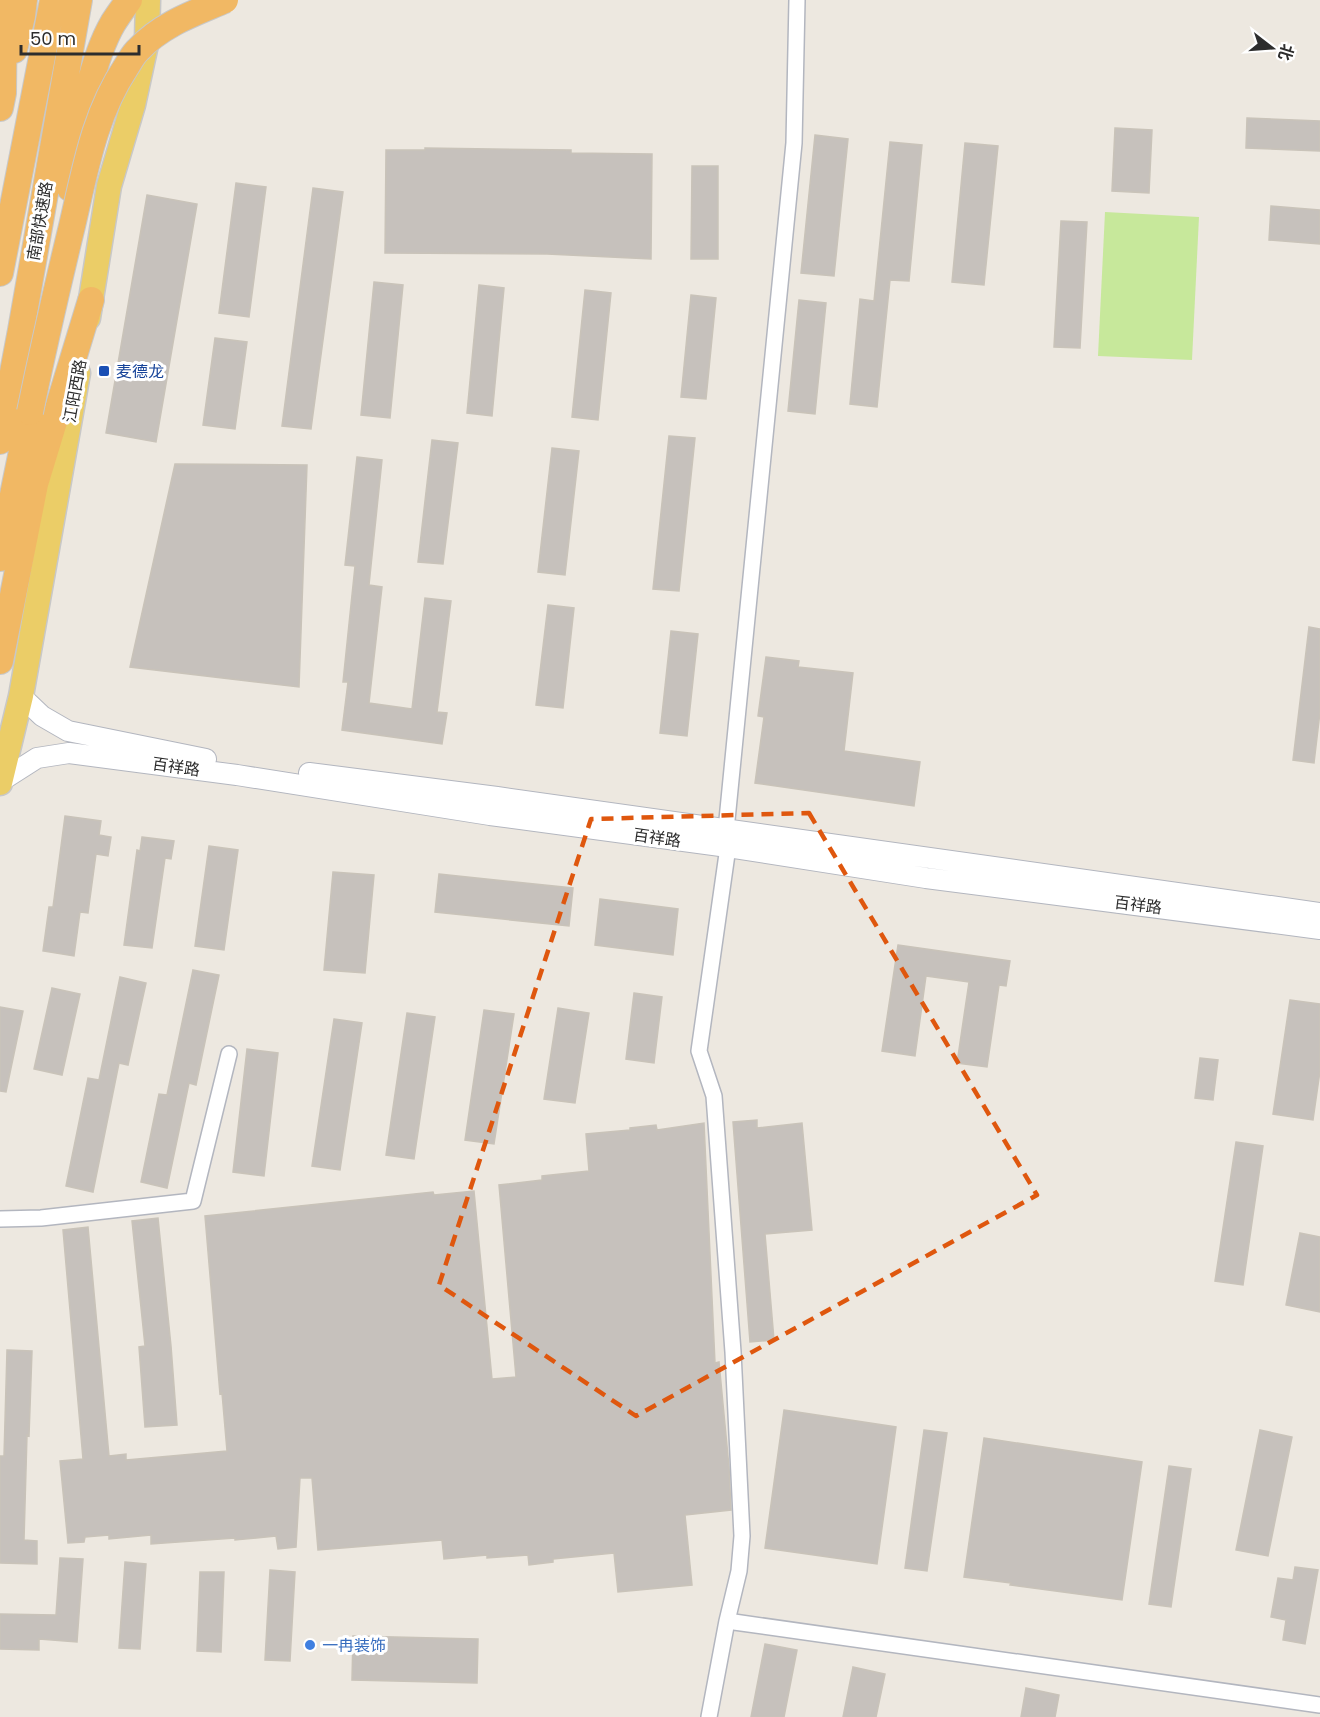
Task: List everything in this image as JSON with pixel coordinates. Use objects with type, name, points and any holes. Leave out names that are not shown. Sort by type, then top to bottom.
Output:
[{"type":"highway","points":[[1,101],[4,0]]},
{"type":"highway","points":[[1,101],[24,0]]},
{"type":"highway","name":"南部快速路","points":[[0,273],[52,0]]},
{"type":"highway","name":"南部快速路","points":[[0,441],[79,0]]},
{"type":"highway","points":[[0,558],[46,330],[77,147],[92,79],[113,23],[129,0]]},
{"type":"highway","points":[[46,330],[100,116],[119,77],[137,50],[158,32],[225,0]]},
{"type":"highway","points":[[0,661],[35,484],[91,300]]},
{"type":"main road","name":"江阳西路","points":[[0,782],[21,696],[109,186],[133,105],[147,40],[148,0]]},
{"type":"street","points":[[709,1717],[739,1571],[742,1536],[733,1352],[714,1096],[699,1052],[727,839],[794,143],[797,0]]},
{"type":"street","name":"百祥路","points":[[21,696],[42,716],[68,731],[225,762],[497,797],[926,878],[1320,929]]},
{"type":"street","name":"百祥路","points":[[0,782],[37,758],[69,753],[237,775],[490,815],[727,839],[1320,913]]},
{"type":"street","points":[[0,1219],[41,1218],[193,1201],[229,1054]]},
{"type":"street","points":[[727,1621],[1320,1705]]},
{"type":"highlighted area","points":[[809,813],[1037,1195],[636,1416],[439,1285],[591,819]]},
{"type":"green space","points":[[1105,212],[1199,217],[1192,360],[1098,356]]},
{"type":"building","points":[[1247,118],[1320,121],[1320,151],[1246,148]]},
{"type":"building","points":[[1115,128],[1152,130],[1149,193],[1112,191]]},
{"type":"building","points":[[815,135],[848,139],[834,276],[801,273]]},
{"type":"building","points":[[890,142],[922,145],[909,281],[890,280],[877,407],[850,404],[860,299],[874,301]]},
{"type":"building","points":[[965,143],[998,146],[984,285],[952,282]]},
{"type":"building","points":[[425,148],[571,150],[571,153],[652,154],[651,259],[547,254],[385,253],[386,150],[425,150]]},
{"type":"building","points":[[692,166],[718,166],[718,259],[691,259]]},
{"type":"building","points":[[236,183],[266,187],[249,317],[219,313]]},
{"type":"building","points":[[313,188],[343,192],[311,429],[282,426]]},
{"type":"building","points":[[147,195],[197,204],[156,442],[106,433]]},
{"type":"building","points":[[1271,206],[1320,210],[1320,244],[1269,240]]},
{"type":"building","points":[[1061,221],[1087,222],[1080,348],[1054,347]]},
{"type":"building","points":[[374,282],[403,285],[390,418],[361,415]]},
{"type":"building","points":[[479,285],[504,288],[492,416],[467,413]]},
{"type":"building","points":[[585,290],[611,293],[598,420],[572,417]]},
{"type":"building","points":[[691,295],[716,298],[706,399],[681,397]]},
{"type":"building","points":[[799,300],[826,303],[815,414],[788,411]]},
{"type":"building","points":[[215,338],[247,342],[235,429],[203,425]]},
{"type":"building","points":[[669,436],[695,438],[679,591],[653,589]]},
{"type":"building","points":[[432,440],[458,443],[443,564],[418,562]]},
{"type":"building","points":[[552,448],[579,451],[565,575],[538,572]]},
{"type":"building","points":[[357,457],[382,460],[369,585],[382,587],[369,703],[412,709],[425,598],[451,601],[437,712],[447,713],[442,744],[342,730],[348,682],[343,682],[355,566],[345,565]]},
{"type":"building","points":[[175,464],[307,465],[299,687],[130,667]]},
{"type":"building","points":[[548,605],[574,608],[563,708],[536,705]]},
{"type":"building","points":[[1309,627],[1320,629],[1320,712],[1314,763],[1293,760]]},
{"type":"building","points":[[671,631],[698,634],[687,736],[660,733]]},
{"type":"building","points":[[766,657],[799,661],[798,667],[853,673],[844,751],[920,762],[914,806],[755,783],[764,717],[758,716]]},
{"type":"building","points":[[65,816],[101,821],[99,835],[111,837],[108,856],[96,854],[88,913],[80,912],[74,956],[43,951],[49,907],[53,907]]},
{"type":"building","points":[[142,837],[174,841],[171,859],[165,858],[152,948],[124,945],[137,850],[140,851]]},
{"type":"building","points":[[209,846],[238,850],[224,950],[195,946]]},
{"type":"building","points":[[333,872],[374,875],[365,973],[324,970]]},
{"type":"building","points":[[439,874],[573,888],[569,926],[435,912]]},
{"type":"building","points":[[600,899],[678,909],[673,955],[595,945]]},
{"type":"building","points":[[898,945],[1010,961],[1006,986],[999,985],[987,1067],[957,1063],[969,982],[926,976],[915,1056],[882,1051]]},
{"type":"building","points":[[193,970],[219,975],[196,1085],[189,1083],[167,1188],[141,1182],[159,1094],[167,1095]]},
{"type":"building","points":[[120,977],[146,983],[128,1065],[119,1063],[93,1192],[66,1186],[88,1078],[99,1080]]},
{"type":"building","points":[[52,988],[80,994],[62,1075],[34,1069]]},
{"type":"building","points":[[634,993],[662,997],[654,1063],[626,1059]]},
{"type":"building","points":[[1290,1000],[1320,1004],[1320,1071],[1313,1120],[1273,1114]]},
{"type":"building","points":[[0,1007],[23,1011],[6,1092],[0,1091]]},
{"type":"building","points":[[558,1008],[589,1013],[575,1103],[544,1099]]},
{"type":"building","points":[[484,1010],[514,1014],[494,1144],[465,1140]]},
{"type":"building","points":[[407,1013],[435,1017],[414,1159],[386,1155]]},
{"type":"building","points":[[334,1019],[362,1023],[340,1170],[312,1166]]},
{"type":"building","points":[[247,1049],[278,1053],[264,1176],[233,1172]]},
{"type":"building","points":[[1200,1058],[1218,1060],[1213,1100],[1195,1098]]},
{"type":"building","points":[[757,1120],[757,1128],[802,1123],[812,1230],[765,1234],[774,1340],[750,1342],[733,1122]]},
{"type":"building","points":[[704,1123],[715,1363],[719,1362],[731,1510],[685,1515],[692,1585],[618,1592],[614,1553],[553,1559],[553,1562],[529,1565],[528,1555],[487,1558],[487,1555],[444,1559],[442,1540],[318,1550],[312,1478],[300,1478],[296,1547],[278,1549],[276,1536],[151,1544],[151,1535],[109,1539],[109,1535],[85,1537],[84,1542],[68,1543],[60,1461],[83,1459],[63,1230],[88,1227],[109,1456],[126,1454],[126,1460],[227,1451],[205,1216],[433,1192],[434,1195],[474,1191],[492,1379],[516,1377],[499,1185],[542,1180],[542,1176],[589,1171],[586,1134],[656,1125],[657,1130]]},
{"type":"building","points":[[1236,1142],[1263,1146],[1243,1285],[1215,1281]]},
{"type":"building","points":[[158,1218],[177,1425],[145,1427],[139,1347],[145,1346],[132,1221]]},
{"type":"building","points":[[1300,1233],[1320,1237],[1320,1312],[1286,1305]]},
{"type":"building","points":[[7,1350],[32,1351],[24,1540],[37,1541],[37,1564],[0,1563],[0,1456],[4,1456]]},
{"type":"building","points":[[784,1410],[896,1427],[877,1564],[765,1548]]},
{"type":"building","points":[[924,1430],[947,1433],[927,1571],[905,1568]]},
{"type":"building","points":[[1260,1430],[1292,1437],[1268,1556],[1236,1550]]},
{"type":"building","points":[[984,1438],[1142,1462],[1122,1600],[964,1577]]},
{"type":"building","points":[[1169,1466],[1191,1469],[1171,1607],[1149,1604]]},
{"type":"building","points":[[60,1558],[83,1559],[77,1642],[39,1639],[39,1650],[0,1649],[0,1614],[56,1615]]},
{"type":"building","points":[[125,1562],[146,1564],[140,1649],[119,1648]]},
{"type":"building","points":[[1295,1567],[1318,1570],[1305,1644],[1283,1640],[1286,1620],[1271,1617],[1278,1578],[1293,1580]]},
{"type":"building","points":[[270,1570],[295,1572],[290,1661],[265,1660]]},
{"type":"building","points":[[200,1572],[224,1572],[221,1652],[197,1651]]},
{"type":"building","points":[[353,1636],[478,1639],[477,1683],[352,1680]]},
{"type":"building","points":[[765,1644],[797,1650],[784,1717],[751,1717]]},
{"type":"building","points":[[853,1667],[885,1674],[876,1717],[843,1717]]},
{"type":"building","points":[[1026,1688],[1059,1695],[1055,1717],[1021,1717]]},
{"type":"place","name":"麦德龙","points":[[104,371]]},
{"type":"place","name":"一冉装饰","points":[[310,1645]]}]
